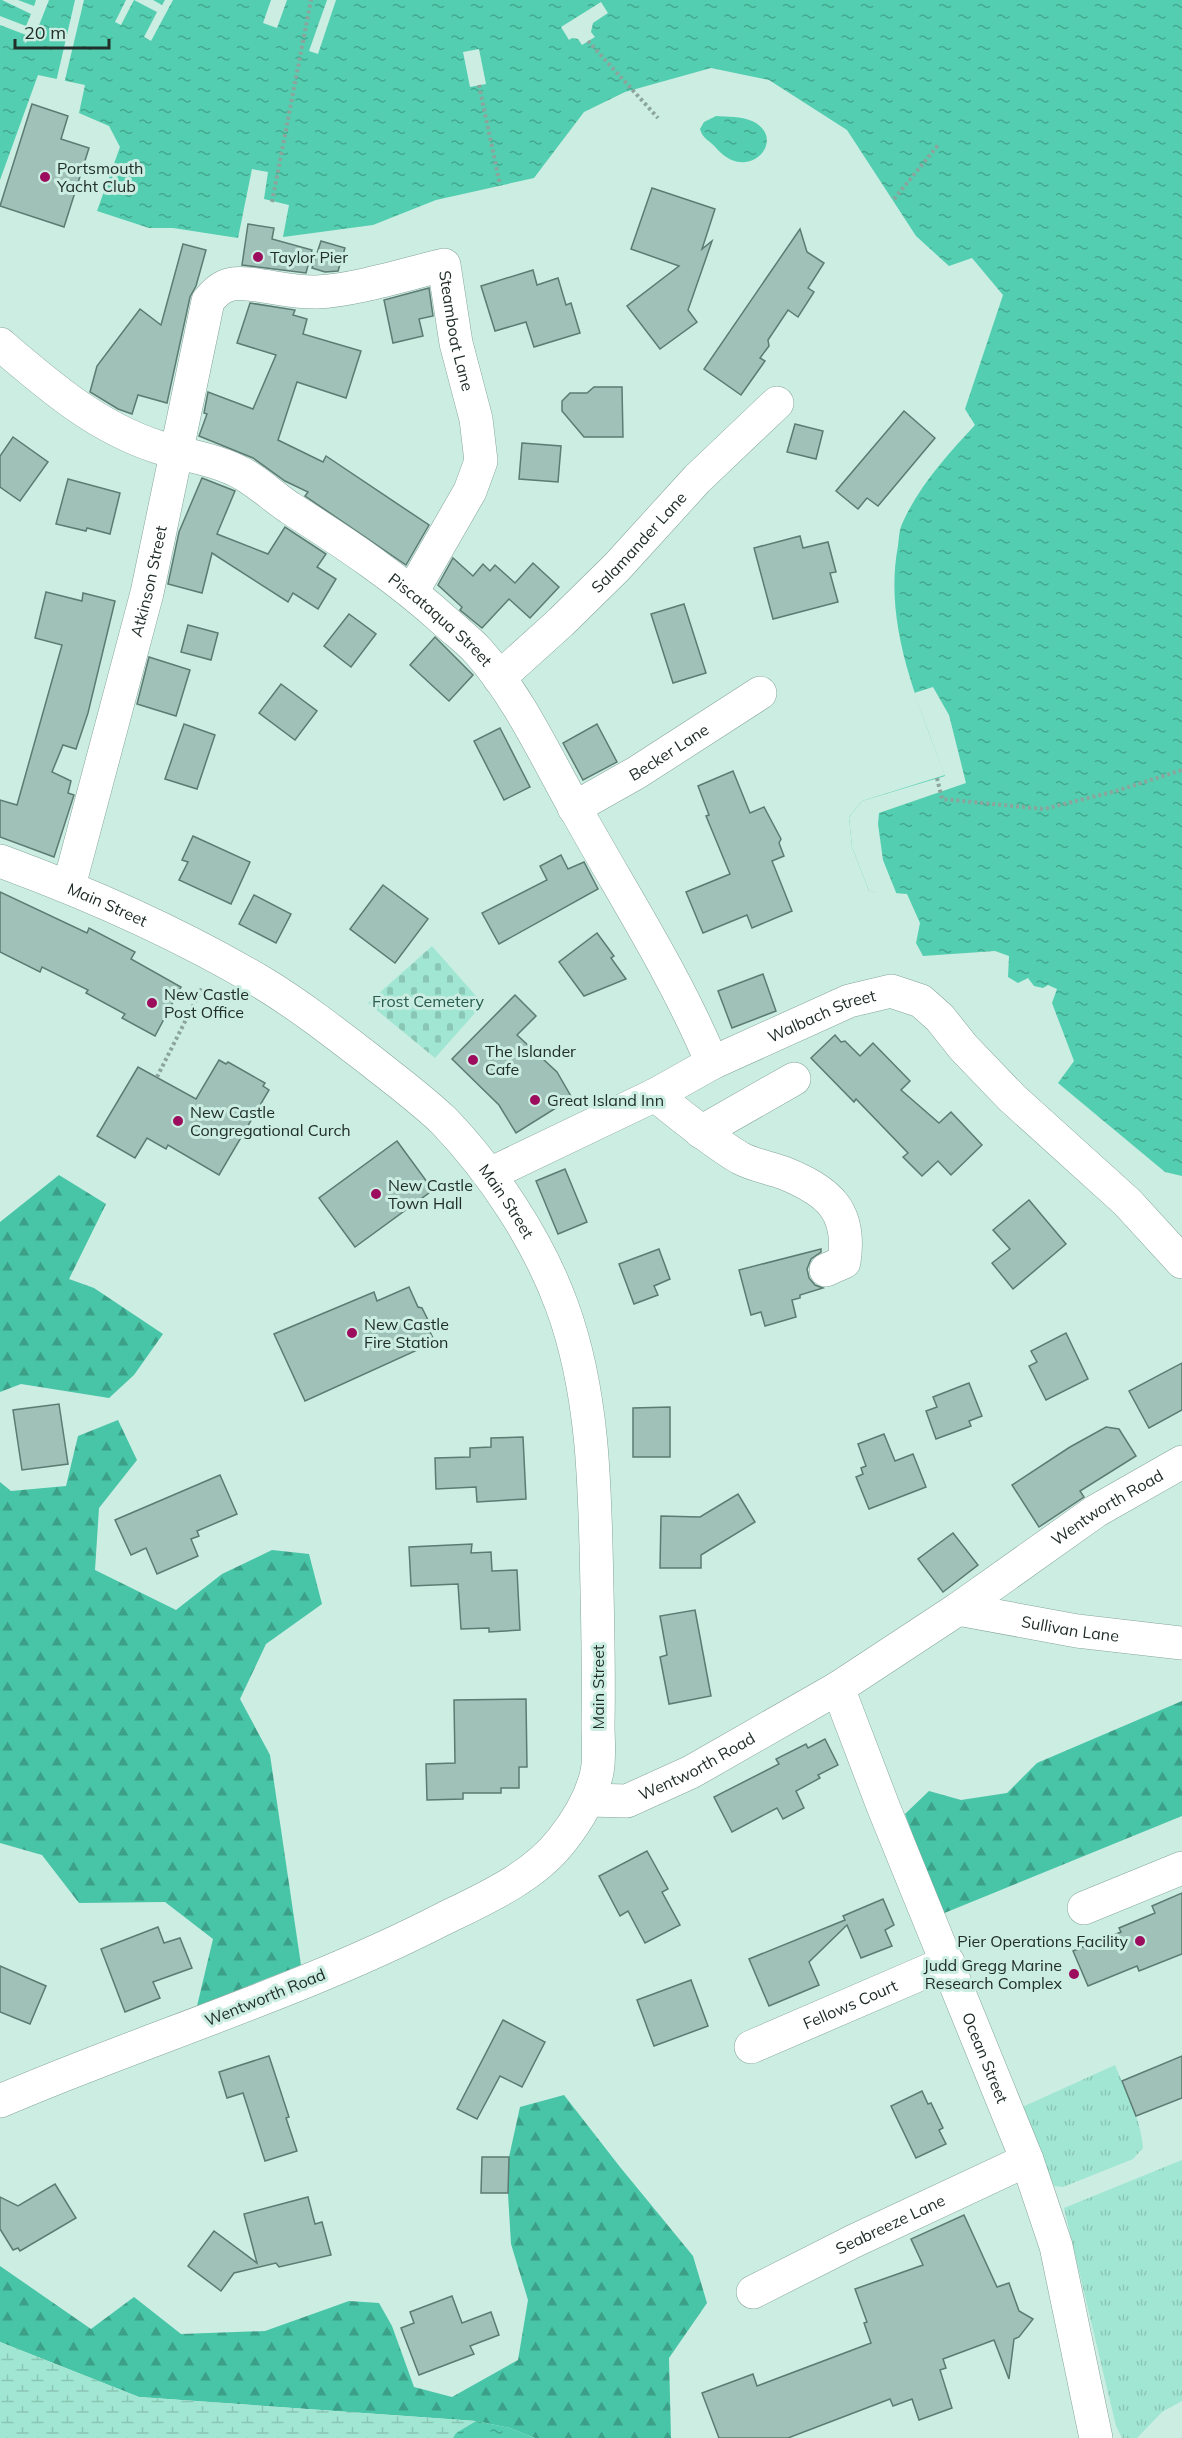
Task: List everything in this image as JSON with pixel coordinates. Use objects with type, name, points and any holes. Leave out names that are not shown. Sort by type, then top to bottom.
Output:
[{"type":"street","name":"Steamboat Lane","points":[[231,284],[317,292],[444,265],[456,344],[476,419],[481,461],[470,491],[411,592]]},
{"type":"street","name":"Atkinson Street","points":[[69,886],[147,593],[208,301],[217,289],[231,284]]},
{"type":"street","name":"Piscataqua Street","points":[[0,344],[58,394],[106,426],[158,447],[210,460],[243,474],[325,529],[411,592],[478,651],[499,678],[546,753],[574,808],[656,948],[693,1019],[712,1063]]},
{"type":"street","name":"Salamander Lane","points":[[499,678],[617,567],[697,479],[777,403]]},
{"type":"street","name":"Becker Lane","points":[[574,808],[636,772],[760,693]]},
{"type":"street","name":"Main Street","points":[[0,861],[69,886],[146,921],[261,982],[342,1038],[414,1095],[443,1121],[490,1174],[530,1239],[561,1302],[572,1336],[586,1406],[596,1515],[599,1704],[598,1770],[588,1800]]},
{"type":"street","name":"Walbach Street","points":[[490,1174],[655,1095],[712,1063],[849,1001],[891,991],[921,1001],[940,1018],[963,1047],[1011,1098],[1127,1202],[1182,1262]]},
{"type":"street","points":[[701,1132],[794,1079]]},
{"type":"street","points":[[655,1095],[701,1132],[743,1159],[783,1173],[830,1198],[841,1220],[847,1241],[844,1262],[826,1270]]},
{"type":"street","name":"Wentworth Road","points":[[0,2101],[138,2044],[209,2020],[320,1975],[413,1935],[477,1902],[537,1865],[562,1841],[588,1800],[627,1801],[690,1772],[838,1688],[958,1609],[1096,1511],[1182,1461]]},
{"type":"street","name":"Sullivan Lane","points":[[958,1609],[1077,1631],[1182,1643]]},
{"type":"street","name":"Ocean Street","points":[[838,1688],[883,1806],[1027,2160],[1056,2246],[1096,2438]]},
{"type":"street","points":[[1084,1908],[1182,1868]]},
{"type":"street","name":"Fellows Court","points":[[751,2047],[948,1962]]},
{"type":"street","name":"Seabreeze Lane","points":[[753,2292],[854,2241],[1027,2160]]},
{"type":"path","points":[[272,202],[311,0]]},
{"type":"path","points":[[588,41],[658,118]]},
{"type":"path","points":[[479,85],[500,185]]},
{"type":"path","points":[[894,199],[939,144]]},
{"type":"path","points":[[937,778],[942,799],[1044,809],[1116,791],[1182,770]]},
{"type":"path","points":[[157,1077],[204,983]]},
{"type":"green space","name":"Frost Cemetery","points":[[432,946],[483,1004],[435,1058],[368,1003]]},
{"type":"green space","points":[[59,1175],[106,1204],[69,1279],[94,1288],[163,1334],[134,1375],[109,1398],[21,1384],[0,1392],[0,1222]]},
{"type":"green space","points":[[118,1420],[137,1460],[99,1508],[95,1570],[176,1610],[222,1574],[272,1550],[309,1554],[322,1604],[266,1644],[240,1699],[270,1755],[301,1965],[197,2006],[213,1939],[165,1902],[79,1903],[42,1855],[0,1843],[0,1482],[11,1491],[66,1486],[78,1436]]},
{"type":"green space","points":[[1182,1701],[1182,1816],[942,1914],[905,1814],[929,1791],[961,1800],[1007,1793],[1037,1763]]},
{"type":"green space","points":[[1115,2065],[1136,2116],[1143,2148],[1133,2159],[1063,2187],[1054,2186],[1018,2109]]},
{"type":"green space","points":[[564,2095],[693,2256],[707,2303],[669,2358],[671,2438],[535,2438],[510,2428],[476,2421],[139,2397],[0,2342],[0,2266],[91,2329],[134,2297],[181,2334],[265,2331],[349,2301],[379,2303],[392,2326],[414,2387],[452,2397],[518,2360],[528,2300],[511,2244],[508,2194],[509,2157],[520,2107]]},
{"type":"green space","points":[[1182,2160],[1182,2401],[1162,2412],[1137,2438],[1122,2438],[1116,2426],[1064,2208]]},
{"type":"green space","points":[[0,2342],[139,2397],[476,2421],[456,2433],[453,2438],[0,2438]]},
{"type":"water","points":[[0,0],[1182,0],[1182,1176],[1165,1172],[1058,1083],[1074,1061],[1052,1003],[1057,989],[1048,985],[1043,988],[1034,986],[1028,978],[1018,983],[1008,977],[1009,956],[995,951],[923,956],[916,943],[920,923],[907,894],[869,891],[852,847],[849,817],[862,801],[945,775],[914,691],[899,634],[895,605],[895,576],[899,535],[901,526],[916,497],[944,459],[975,425],[965,409],[1003,295],[972,258],[949,266],[916,236],[847,130],[769,80],[711,68],[625,92],[584,112],[534,178],[436,200],[373,225],[283,237],[289,205],[264,199],[268,172],[252,169],[238,238],[173,228],[149,228],[97,211],[120,147],[109,126],[79,113],[85,85],[38,75],[0,180]]},
{"type":"water","points":[[716,116],[739,117],[752,121],[762,129],[767,138],[766,147],[752,160],[741,162],[729,159],[701,133],[700,129],[704,122]]},
{"type":"water","points":[[476,2421],[510,2428],[535,2438],[453,2438],[456,2433]]},
{"type":"pier","points":[[2,0],[18,0],[34,6],[36,0],[49,0],[34,38],[0,25],[0,16],[26,26],[31,14]]},
{"type":"pier","points":[[75,0],[84,0],[64,84],[56,82]]},
{"type":"pier","points":[[126,0],[134,0],[121,25],[115,22]]},
{"type":"pier","points":[[134,0],[153,0],[162,5],[165,0],[173,0],[151,41],[144,37],[157,12]]},
{"type":"pier","points":[[271,0],[287,0],[277,28],[263,23]]},
{"type":"pier","points":[[327,0],[336,0],[318,54],[309,51]]},
{"type":"pier","points":[[601,2],[608,13],[593,23],[591,32],[595,37],[582,45],[578,39],[569,40],[561,27]]},
{"type":"pier","points":[[479,49],[486,84],[470,87],[463,52]]},
{"type":"pier","points":[[933,687],[949,715],[966,783],[879,813],[878,824],[883,860],[897,895],[869,891],[852,847],[849,817],[862,801],[945,776],[914,693]]},
{"type":"building","name":"Portsmouth Yacht Club","points":[[32,104],[68,116],[61,139],[89,148],[64,227],[0,206]]},
{"type":"building","points":[[652,188],[715,209],[702,249],[712,241],[688,310],[697,322],[660,349],[627,306],[679,266],[631,249]]},
{"type":"building","points":[[248,224],[274,228],[272,239],[312,250],[306,273],[242,265]]},
{"type":"building","points":[[800,229],[807,252],[824,263],[808,288],[814,292],[798,317],[788,310],[768,340],[769,346],[760,358],[765,361],[741,395],[704,369]]},
{"type":"building","points":[[321,241],[345,248],[338,271],[325,272],[312,268]]},
{"type":"building","points":[[183,244],[206,250],[196,286],[190,297],[167,403],[138,395],[132,414],[118,409],[90,392],[97,366],[140,309],[161,325]]},
{"type":"building","points":[[533,270],[537,285],[558,278],[566,305],[571,303],[580,333],[534,347],[526,322],[495,331],[481,286]]},
{"type":"building","points":[[429,288],[433,316],[419,319],[423,336],[393,343],[384,300]]},
{"type":"building","points":[[250,303],[295,310],[293,315],[307,319],[303,334],[361,351],[346,398],[297,382],[278,440],[323,462],[326,456],[429,525],[406,565],[305,496],[308,492],[285,481],[253,458],[199,436],[207,414],[204,413],[208,392],[253,409],[276,355],[237,343]]},
{"type":"building","points":[[594,387],[622,387],[623,437],[584,437],[562,411],[562,401],[570,393],[587,393]]},
{"type":"building","points":[[904,411],[935,438],[878,506],[867,498],[858,509],[836,491]]},
{"type":"building","points":[[795,424],[823,431],[816,459],[787,452]]},
{"type":"building","points":[[13,437],[48,462],[20,501],[0,487],[0,456]]},
{"type":"building","points":[[522,443],[561,446],[558,482],[519,479]]},
{"type":"building","points":[[202,478],[235,491],[217,534],[268,554],[285,527],[326,554],[317,567],[336,579],[318,609],[293,593],[288,602],[212,553],[202,593],[168,584],[179,532]]},
{"type":"building","points":[[68,479],[120,493],[110,534],[56,524]]},
{"type":"building","points":[[800,536],[803,548],[828,542],[836,572],[830,573],[838,602],[773,619],[754,548]]},
{"type":"building","points":[[453,558],[473,576],[483,564],[490,571],[495,565],[515,583],[533,563],[559,587],[530,618],[509,599],[482,628],[460,610],[462,607],[438,585]]},
{"type":"building","points":[[46,592],[82,601],[83,593],[115,601],[88,713],[76,749],[63,745],[52,772],[71,781],[68,793],[74,795],[54,857],[0,837],[0,800],[17,805],[62,645],[35,638]]},
{"type":"building","points":[[684,604],[706,673],[673,683],[651,614]]},
{"type":"building","points":[[349,614],[376,634],[351,667],[324,646]]},
{"type":"building","points":[[188,625],[218,633],[211,660],[181,652]]},
{"type":"building","points":[[435,637],[473,675],[449,701],[410,665]]},
{"type":"building","points":[[149,657],[190,670],[176,716],[137,704]]},
{"type":"building","points":[[281,684],[317,711],[295,740],[259,713]]},
{"type":"building","points":[[184,724],[215,735],[197,789],[165,779]]},
{"type":"building","points":[[597,724],[617,762],[583,780],[563,743]]},
{"type":"building","points":[[500,728],[530,787],[504,800],[474,741]]},
{"type":"building","points":[[733,771],[750,813],[764,807],[781,839],[779,843],[784,856],[772,861],[792,911],[752,928],[747,915],[703,933],[686,892],[730,874],[706,816],[709,815],[698,786]]},
{"type":"building","points":[[193,836],[250,862],[231,904],[179,880],[188,862],[182,860]]},
{"type":"building","points":[[561,855],[568,869],[584,862],[598,889],[499,944],[482,913],[547,880],[540,866]]},
{"type":"building","points":[[383,885],[428,919],[395,963],[350,929]]},
{"type":"building","points":[[0,892],[87,933],[89,928],[135,952],[131,959],[181,987],[155,1036],[122,1018],[125,1014],[86,993],[88,990],[42,967],[40,972],[0,952]]},
{"type":"building","points":[[254,895],[291,914],[276,943],[239,924]]},
{"type":"building","points":[[597,933],[614,956],[611,958],[626,979],[584,996],[559,962]]},
{"type":"building","points":[[763,974],[776,1011],[732,1028],[718,991]]},
{"type":"building","points":[[515,995],[536,1016],[517,1035],[557,1072],[572,1098],[516,1133],[499,1105],[452,1059]]},
{"type":"building","points":[[835,1035],[841,1042],[845,1041],[860,1056],[873,1043],[910,1081],[901,1090],[939,1123],[951,1112],[982,1145],[951,1175],[938,1161],[922,1176],[903,1157],[908,1153],[856,1099],[854,1102],[811,1058]]},
{"type":"building","name":"New Castle Congregational Curch","points":[[219,1060],[226,1064],[228,1062],[265,1083],[263,1086],[269,1090],[219,1175],[168,1145],[166,1149],[147,1138],[135,1158],[97,1136],[138,1067],[196,1099]]},
{"type":"building","name":"New Castle Town Hall","points":[[397,1141],[433,1190],[355,1247],[319,1198]]},
{"type":"building","points":[[565,1169],[587,1222],[558,1234],[536,1181]]},
{"type":"building","points":[[1029,1200],[1066,1244],[1013,1289],[992,1263],[1010,1249],[993,1230]]},
{"type":"building","points":[[659,1249],[670,1279],[654,1286],[658,1295],[634,1304],[619,1264]]},
{"type":"building","points":[[821,1249],[821,1252],[811,1259],[807,1269],[809,1278],[815,1285],[823,1288],[792,1300],[796,1317],[765,1326],[761,1312],[751,1315],[739,1270]]},
{"type":"building","name":"New Castle Fire Station","points":[[409,1287],[418,1307],[422,1308],[428,1320],[426,1324],[435,1342],[305,1401],[274,1334],[374,1292],[377,1301]]},
{"type":"building","points":[[1066,1333],[1088,1379],[1046,1400],[1029,1366],[1037,1362],[1031,1351]]},
{"type":"building","points":[[1182,1363],[1182,1410],[1149,1428],[1129,1391]]},
{"type":"building","points":[[969,1383],[982,1416],[969,1421],[971,1426],[936,1439],[926,1411],[937,1407],[933,1397]]},
{"type":"building","points":[[59,1404],[68,1464],[22,1470],[13,1410]]},
{"type":"building","points":[[670,1407],[670,1457],[633,1457],[633,1408]]},
{"type":"building","points":[[1106,1427],[1119,1429],[1136,1456],[1080,1491],[1084,1497],[1039,1527],[1012,1485],[1070,1447]]},
{"type":"building","points":[[884,1434],[895,1461],[913,1454],[926,1487],[869,1509],[856,1477],[863,1474],[861,1468],[866,1466],[858,1444]]},
{"type":"building","points":[[523,1437],[526,1499],[477,1502],[476,1487],[436,1489],[435,1458],[470,1457],[470,1448],[491,1447],[491,1438]]},
{"type":"building","points":[[220,1475],[237,1514],[197,1531],[199,1536],[191,1539],[198,1556],[157,1574],[146,1548],[131,1555],[115,1520]]},
{"type":"building","points":[[738,1494],[755,1522],[701,1555],[701,1568],[660,1568],[661,1516],[700,1517]]},
{"type":"building","points":[[953,1533],[978,1565],[943,1592],[918,1559]]},
{"type":"building","points":[[472,1544],[471,1553],[491,1552],[492,1571],[517,1570],[520,1630],[489,1632],[489,1628],[461,1629],[458,1584],[411,1586],[409,1547]]},
{"type":"building","points":[[695,1610],[711,1696],[669,1704],[660,1657],[667,1655],[660,1616]]},
{"type":"building","points":[[526,1699],[527,1767],[519,1767],[519,1788],[501,1788],[501,1793],[463,1793],[463,1799],[427,1800],[426,1764],[455,1763],[454,1700]]},
{"type":"building","points":[[825,1739],[838,1765],[818,1775],[820,1778],[796,1791],[804,1808],[783,1819],[777,1808],[732,1832],[714,1797],[779,1764],[776,1759],[806,1744],[808,1748]]},
{"type":"building","points":[[647,1851],[668,1889],[662,1892],[680,1925],[645,1943],[628,1911],[620,1916],[599,1876]]},
{"type":"building","name":"Pier Operations Facility","points":[[1182,1893],[1182,1954],[1139,1971],[1137,1966],[1088,1986],[1073,1951],[1121,1932],[1119,1928],[1155,1913],[1152,1906]]},
{"type":"building","points":[[883,1899],[894,1925],[885,1930],[892,1946],[861,1958],[847,1925],[809,1962],[819,1985],[769,2006],[749,1959],[845,1920],[843,1916]]},
{"type":"building","points":[[158,1927],[164,1943],[180,1938],[192,1968],[153,1982],[160,1998],[125,2012],[101,1949]]},
{"type":"building","points":[[0,1966],[46,1986],[30,2024],[0,2012]]},
{"type":"building","points":[[691,1980],[708,2026],[654,2046],[637,2000]]},
{"type":"building","points":[[503,2020],[545,2042],[522,2087],[500,2076],[477,2119],[457,2109]]},
{"type":"building","points":[[269,2056],[289,2117],[286,2118],[297,2151],[265,2161],[243,2093],[227,2098],[219,2072]]},
{"type":"building","points":[[1182,2056],[1182,2098],[1136,2116],[1122,2081]]},
{"type":"building","points":[[922,2091],[928,2104],[931,2103],[943,2128],[939,2130],[946,2144],[916,2158],[891,2106]]},
{"type":"building","points":[[482,2157],[509,2157],[508,2193],[481,2193]]},
{"type":"building","points":[[55,2184],[76,2218],[20,2251],[18,2248],[13,2250],[0,2229],[0,2197],[18,2206]]},
{"type":"building","points":[[308,2197],[315,2224],[322,2222],[331,2255],[279,2267],[276,2263],[234,2273],[221,2291],[188,2266],[214,2231],[257,2263],[244,2214]]},
{"type":"building","points":[[964,2215],[997,2287],[1009,2283],[1019,2311],[1033,2319],[1019,2337],[1014,2339],[1009,2379],[994,2340],[943,2359],[946,2368],[940,2370],[952,2408],[919,2420],[912,2399],[893,2406],[890,2399],[788,2438],[719,2438],[702,2393],[753,2374],[757,2386],[871,2343],[864,2323],[867,2322],[855,2289],[923,2265],[911,2239]]},
{"type":"building","points":[[452,2296],[462,2323],[491,2312],[499,2335],[470,2346],[474,2354],[419,2375],[401,2328],[414,2323],[410,2312]]},
{"type":"place","name":"Portsmouth Yacht Club","points":[[45,177]]},
{"type":"place","name":"Taylor Pier","points":[[258,257]]},
{"type":"place","name":"New Castle Post Office","points":[[152,1003]]},
{"type":"place","name":"The Islander Cafe","points":[[473,1060]]},
{"type":"place","name":"Great Island Inn","points":[[535,1100]]},
{"type":"place","name":"New Castle Congregational Curch","points":[[178,1121]]},
{"type":"place","name":"New Castle Town Hall","points":[[376,1194]]},
{"type":"place","name":"New Castle Fire Station","points":[[352,1333]]},
{"type":"place","name":"Pier Operations Facility","points":[[1140,1941]]},
{"type":"place","name":"Judd Gregg Marine Research Complex","points":[[1074,1974]]}]
